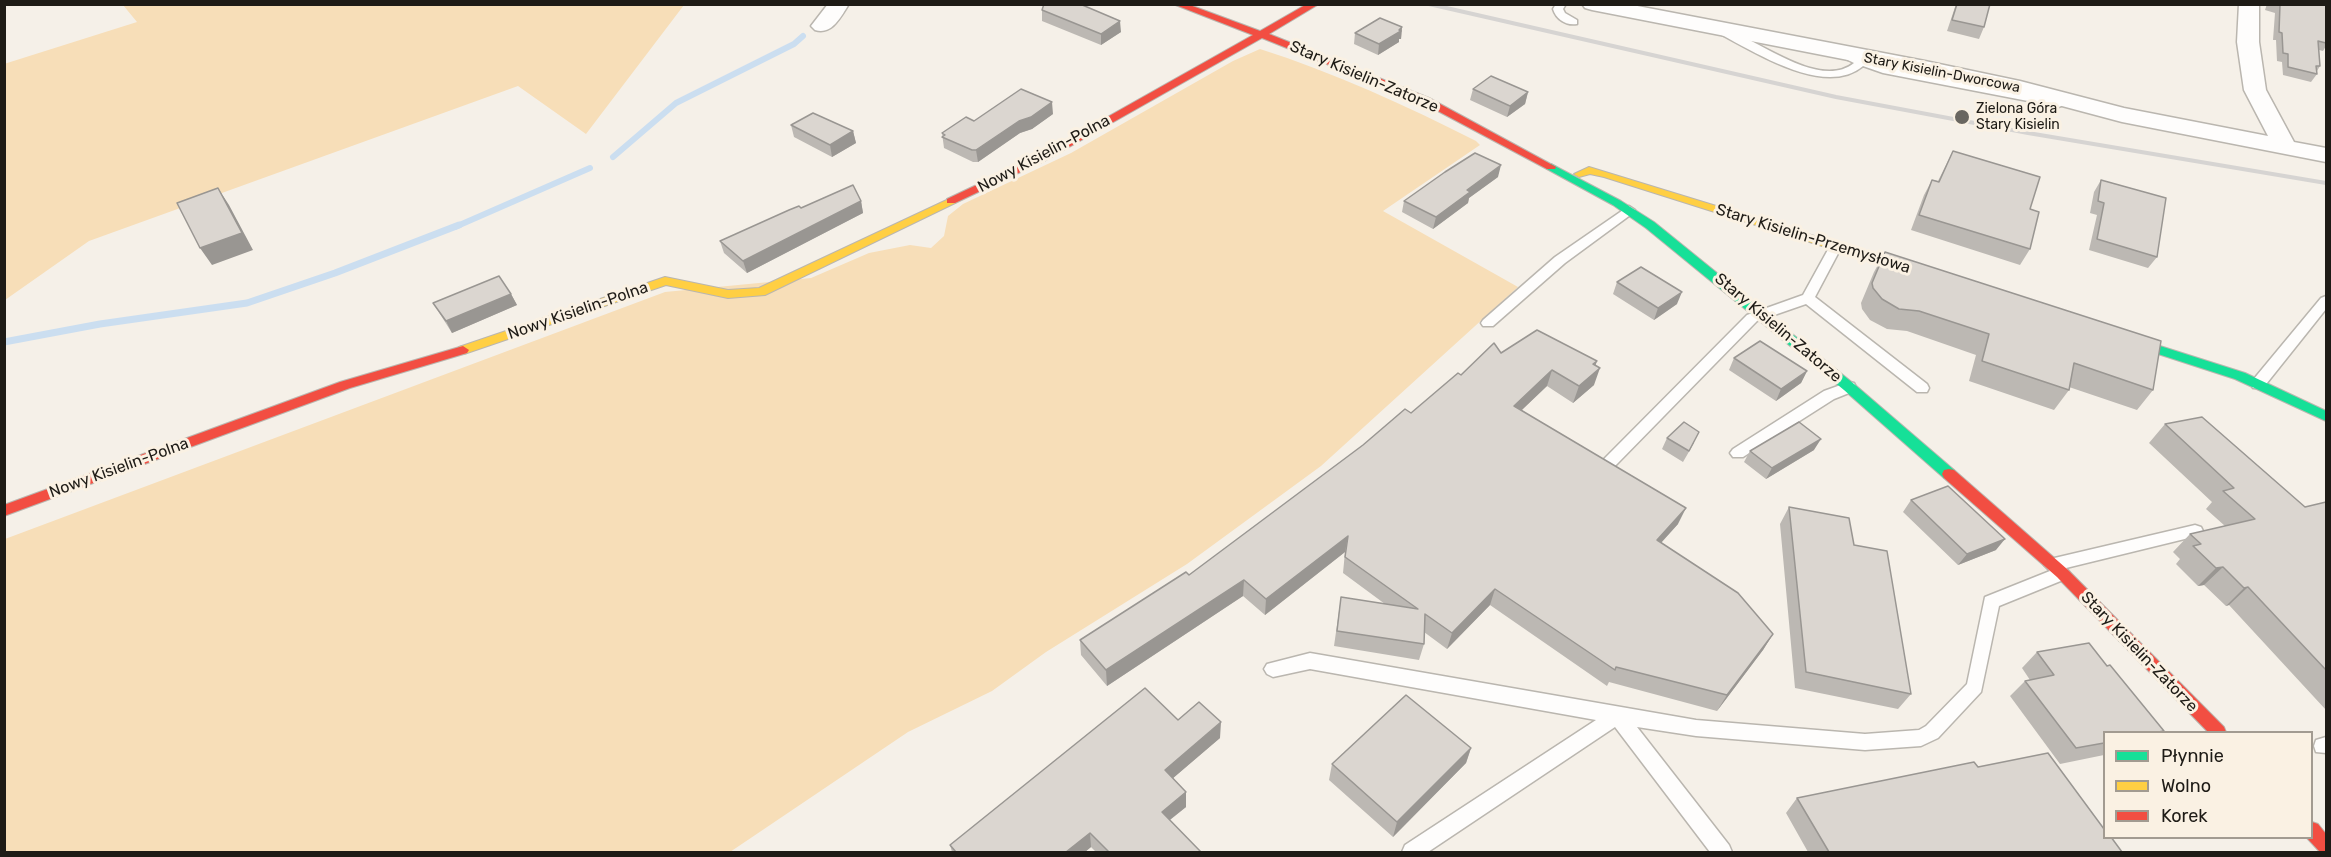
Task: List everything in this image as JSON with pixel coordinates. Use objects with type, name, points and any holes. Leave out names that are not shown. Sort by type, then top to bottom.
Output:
[{"type":"street","points":[[822,26],[839,4]]},
{"type":"street","name":"Stary Kisielin-Zatorze","points":[[1177,4],[1260,34],[1425,100],[1629,210],[1680,248],[1849,387],[2057,569],[2217,731]]},
{"type":"street","name":"Stary Kisielin-Dworcowa","points":[[1592,4],[2020,88],[2122,115],[2326,155]]},
{"type":"street","points":[[2249,4],[2248,42],[2255,90],[2285,147]]},
{"type":"street","name":"Nowy Kisielin-Polna","points":[[4,512],[345,385],[478,346],[581,308],[665,281],[728,294],[761,292],[1044,157],[1310,7]]},
{"type":"street","name":"Stary Kisielin-Przemysłowa","points":[[1569,178],[1589,170],[1938,279]]},
{"type":"street","points":[[2098,330],[2258,384],[2326,416]]},
{"type":"street","points":[[2313,831],[2326,846]]},
{"type":"lane","points":[[1561,4],[1558,9],[1560,15],[1573,22]]},
{"type":"lane","points":[[1722,30],[1774,57],[1815,72],[1835,76],[1850,74],[1862,63]]},
{"type":"lane","points":[[1834,52],[1883,70],[2122,115]]},
{"type":"lane","points":[[1488,323],[1560,260],[1629,210]]},
{"type":"lane","points":[[1610,462],[1752,318],[1808,298],[1836,246]]},
{"type":"lane","points":[[1808,298],[1922,388]]},
{"type":"lane","points":[[2258,384],[2326,301]]},
{"type":"lane","points":[[1738,453],[1829,395],[1849,387]]},
{"type":"lane","points":[[1273,669],[1310,661],[1696,728],[1864,742],[1921,738],[1932,732],[1975,687],[1990,602],[2057,569],[2195,531]]},
{"type":"lane","points":[[1412,852],[1617,716]]},
{"type":"lane","points":[[1617,716],[1722,852]]},
{"type":"shaded area","points":[[123,5],[684,5],[586,134],[518,86],[89,241],[5,300],[4,64],[137,22]]},
{"type":"shaded area","points":[[1260,49],[1370,90],[1476,141],[1480,145],[1383,211],[1518,287],[1321,466],[1187,564],[1046,652],[992,691],[908,732],[730,852],[5,852],[5,539],[665,292],[811,278],[869,253],[910,245],[931,248],[944,236],[948,216],[963,204],[1071,153],[1233,61]]},
{"type":"building","points":[[1044,4],[1080,4],[1120,21],[1101,34],[1042,10]]},
{"type":"building","points":[[1957,4],[1990,4],[1984,27],[1952,20]]},
{"type":"building","points":[[2277,4],[2326,4],[2326,43],[2318,41],[2320,66],[2316,66],[2317,74],[2288,67],[2288,54],[2283,53],[2282,33],[2279,32],[2280,5]]},
{"type":"building","points":[[1380,18],[1402,27],[1399,30],[1401,31],[1379,44],[1355,33]]},
{"type":"building","points":[[1491,76],[1528,92],[1510,106],[1473,89]]},
{"type":"building","points":[[1021,89],[1052,102],[976,150],[942,137],[945,135],[942,133],[966,117],[974,121]]},
{"type":"building","points":[[813,113],[853,131],[830,145],[791,125]]},
{"type":"building","points":[[1953,151],[2040,177],[2030,209],[2039,212],[2030,249],[1919,215],[1932,180],[1939,182]]},
{"type":"building","points":[[1475,153],[1501,165],[1436,217],[1404,201],[1445,172]]},
{"type":"building","points":[[2101,180],[2166,198],[2157,257],[2097,239],[2104,203],[2098,201]]},
{"type":"building","points":[[853,185],[861,201],[743,261],[720,241],[789,210],[799,206],[801,208]]},
{"type":"building","points":[[218,188],[242,233],[200,248],[177,203]]},
{"type":"building","points":[[1885,252],[2161,341],[2153,390],[2074,363],[2069,390],[1982,361],[1989,334],[1919,311],[1899,309],[1882,299],[1873,288],[1872,283]]},
{"type":"building","points":[[1641,267],[1682,292],[1658,308],[1617,282]]},
{"type":"building","points":[[499,276],[511,294],[446,321],[433,303]]},
{"type":"building","points":[[1537,330],[1597,361],[1593,364],[1600,368],[1579,386],[1552,370],[1514,406],[1686,508],[1657,540],[1738,593],[1773,634],[1727,695],[1616,667],[1615,670],[1495,589],[1452,633],[1425,614],[1424,644],[1337,631],[1341,597],[1418,609],[1345,557],[1348,536],[1266,599],[1244,580],[1106,670],[1080,640],[1186,572],[1189,575],[1363,445],[1405,409],[1411,413],[1458,373],[1461,375],[1494,343],[1501,353]]},
{"type":"building","points":[[1760,341],[1807,371],[1781,389],[1734,358]]},
{"type":"building","points":[[2202,417],[2305,507],[2326,502],[2326,670],[2248,587],[2244,588],[2223,567],[2216,568],[2193,546],[2201,544],[2190,534],[2255,519],[2223,491],[2234,488],[2165,424]]},
{"type":"building","points":[[1684,422],[1699,432],[1689,451],[1667,438]]},
{"type":"building","points":[[1799,422],[1821,439],[1772,468],[1750,451]]},
{"type":"building","points":[[1948,486],[2005,539],[1967,554],[1911,500]]},
{"type":"building","points":[[1789,507],[1849,518],[1854,545],[1887,551],[1911,694],[1806,672]]},
{"type":"building","points":[[2089,643],[2164,731],[2103,731],[2103,743],[2076,748],[2025,681],[2054,675],[2037,652]]},
{"type":"building","points":[[1145,688],[1178,720],[1199,702],[1221,722],[1165,770],[1186,792],[1162,812],[1201,852],[1109,852],[1090,833],[1066,852],[956,852],[950,845]]},
{"type":"building","points":[[1406,695],[1471,748],[1397,822],[1332,764]]},
{"type":"building","points":[[2048,753],[2103,828],[2103,839],[2112,839],[2122,852],[1829,852],[1797,798],[1974,762],[1978,767]]},
{"type":"waterway","points":[[613,157],[676,103],[794,44],[803,36]]},
{"type":"waterway","points":[[455,227],[590,168]]},
{"type":"waterway","points":[[4,342],[100,324],[247,303],[335,273],[459,225]]},
{"type":"railway","points":[[1429,4],[1836,97],[2028,133],[2326,183]]},
{"type":"traffic: fast","points":[[1551,167],[1617,203],[1650,225],[1849,387],[1949,474]]},
{"type":"traffic: fast","points":[[2116,336],[2240,376],[2326,416]]},
{"type":"traffic: slow","points":[[1579,174],[1589,170],[1608,175],[1921,273]]},
{"type":"traffic: slow","points":[[463,350],[665,281],[728,294],[761,292],[951,201]]},
{"type":"traffic: jam","points":[[1177,4],[1314,54],[1425,100],[1551,167]]},
{"type":"traffic: jam","points":[[951,201],[1044,157],[1315,4]]},
{"type":"traffic: jam","points":[[4,511],[345,385],[463,350]]},
{"type":"traffic: jam","points":[[1949,474],[2062,573],[2217,731]]},
{"type":"traffic: jam","points":[[2313,831],[2326,846]]},
{"type":"place","name":"Zielona Góra Stary Kisielin","points":[[1962,117]]}]
